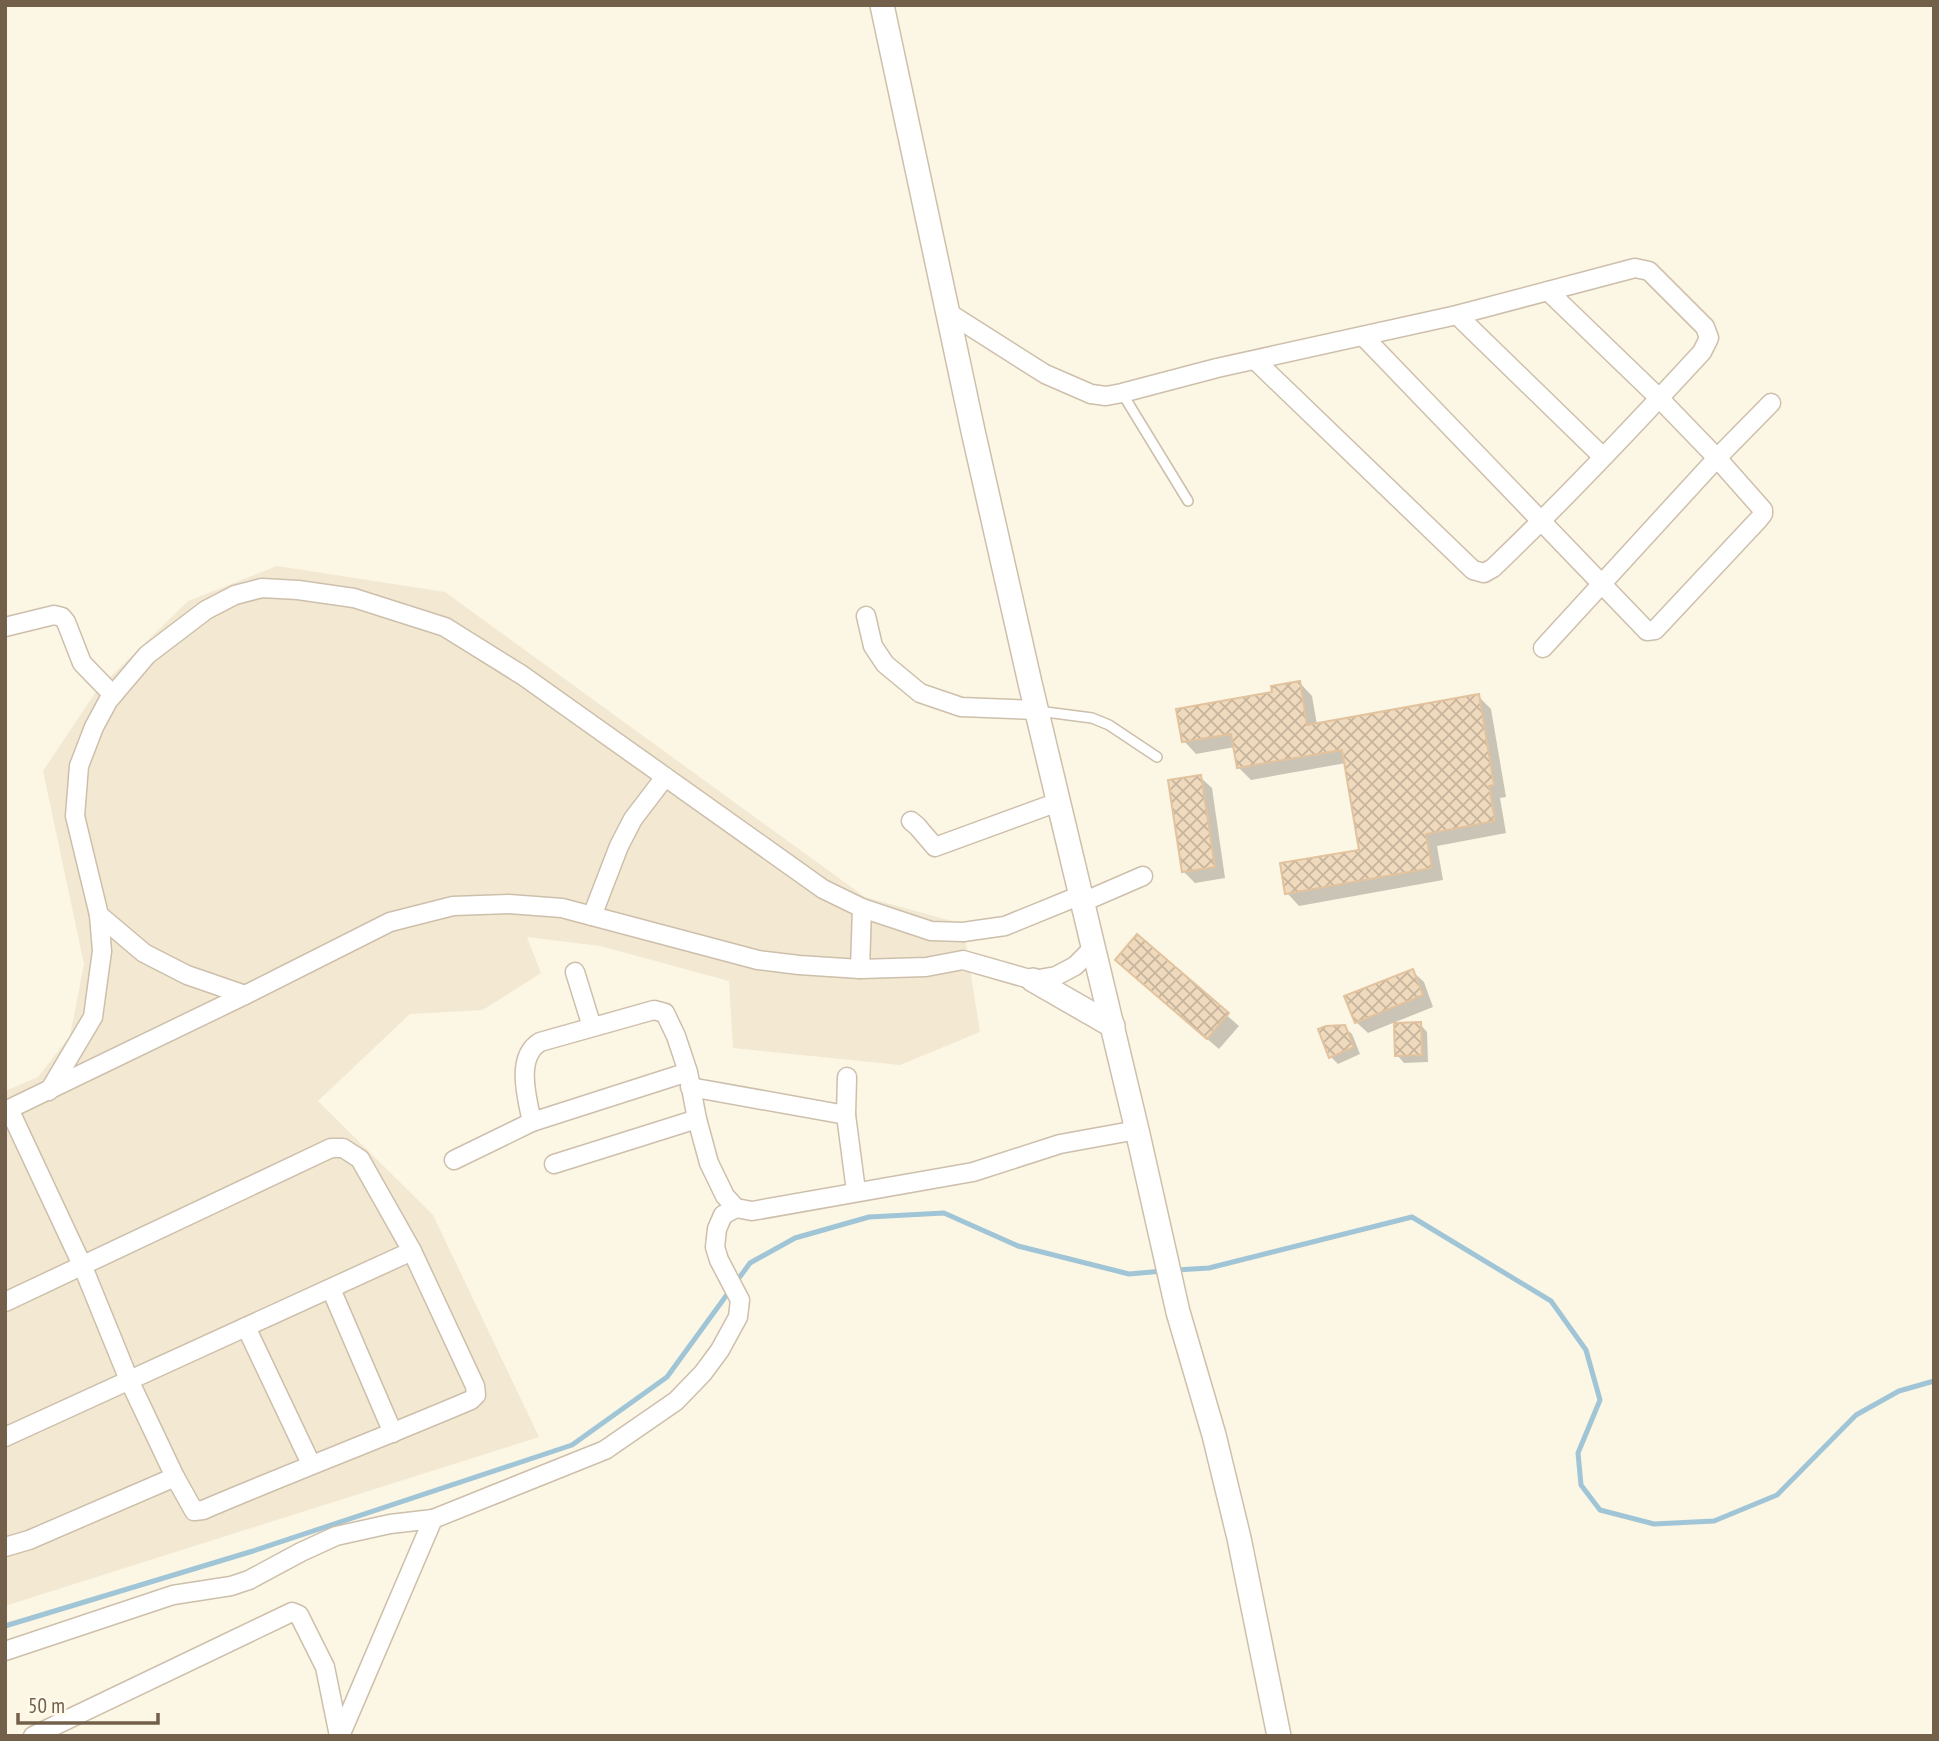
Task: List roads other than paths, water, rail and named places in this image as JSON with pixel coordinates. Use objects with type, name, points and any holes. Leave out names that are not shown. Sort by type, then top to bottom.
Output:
[{"type":"street","points":[[882,5],[1036,710],[1137,1130],[1163,1251],[1214,1435],[1239,1538],[1279,1736]]},
{"type":"street","points":[[949,313],[1045,374],[1091,394],[1106,396],[1217,368],[1457,316],[1635,268],[1649,271],[1704,327],[1709,338],[1702,352],[1542,521],[1485,573],[1473,570],[1256,361]]},
{"type":"street","points":[[1363,336],[1647,631],[1655,631],[1759,519],[1763,509],[1659,398],[1548,290]]},
{"type":"street","points":[[1457,316],[1603,457]]},
{"type":"street","points":[[1543,648],[1771,402]]},
{"type":"street","points":[[49,1091],[93,1017],[102,951],[99,915],[75,816],[79,766],[94,727],[108,701],[147,655],[206,610],[234,595],[262,589],[298,590],[354,598],[445,627],[522,675],[823,889],[862,908],[931,931],[963,932],[1005,926],[1143,876]]},
{"type":"street","points":[[5,627],[54,615],[62,617],[82,663],[113,695]]},
{"type":"street","points":[[866,616],[873,646],[885,664],[920,693],[961,707],[1036,710]]},
{"type":"street","points":[[592,916],[619,846],[633,819],[665,777]]},
{"type":"street","points":[[911,821],[935,847],[1058,802]]},
{"type":"street","points":[[5,1302],[83,1267],[331,1148],[343,1148],[360,1159],[412,1251],[475,1386],[476,1395],[471,1400],[197,1512],[192,1509],[129,1380],[83,1267],[7,1110],[390,922],[453,906],[522,905],[562,908],[758,960],[799,965],[860,969],[926,967],[963,960],[1033,980],[1112,1026]]},
{"type":"street","points":[[860,969],[862,908]]},
{"type":"street","points":[[99,915],[145,953],[187,975],[245,995]]},
{"type":"street","points":[[963,932],[963,960]]},
{"type":"street","points":[[1033,980],[1056,976],[1075,966],[1094,947]]},
{"type":"street","points":[[575,972],[592,1027]]},
{"type":"street","points":[[532,1122],[524,1080],[531,1049],[551,1038],[654,1010],[665,1013],[676,1036],[709,1163],[725,1196],[736,1208],[752,1211],[973,1172],[1060,1144],[1137,1130]]},
{"type":"street","points":[[847,1077],[846,1115],[856,1192]]},
{"type":"street","points":[[454,1160],[532,1122],[689,1080],[846,1115]]},
{"type":"street","points":[[554,1164],[697,1119]]},
{"type":"street","points":[[5,1651],[173,1595],[240,1583],[337,1536],[390,1524],[433,1519],[605,1450],[676,1401],[703,1373],[738,1317],[740,1300],[715,1247],[717,1229],[723,1215],[736,1208]]},
{"type":"street","points":[[5,1437],[412,1251]]},
{"type":"street","points":[[331,1289],[393,1433]]},
{"type":"street","points":[[246,1327],[311,1464]]},
{"type":"street","points":[[5,1547],[29,1540],[175,1477]]},
{"type":"street","points":[[339,1736],[433,1519]]},
{"type":"street","points":[[33,1736],[292,1612],[299,1615],[325,1667],[339,1736]]},
{"type":"lane","points":[[1122,393],[1188,501]]},
{"type":"lane","points":[[1036,710],[1092,718],[1109,725],[1157,757]]},
{"type":"waterway","points":[[5,1626],[253,1551],[572,1445],[667,1377],[750,1263],[795,1238],[869,1217],[944,1213],[1018,1246],[1129,1274],[1163,1271]]},
{"type":"waterway","points":[[1176,1270],[1209,1268],[1412,1217],[1551,1301],[1586,1350],[1600,1400],[1578,1453],[1581,1485],[1600,1510],[1654,1524],[1714,1521],[1777,1495],[1856,1415],[1899,1391],[1934,1381]]}]
